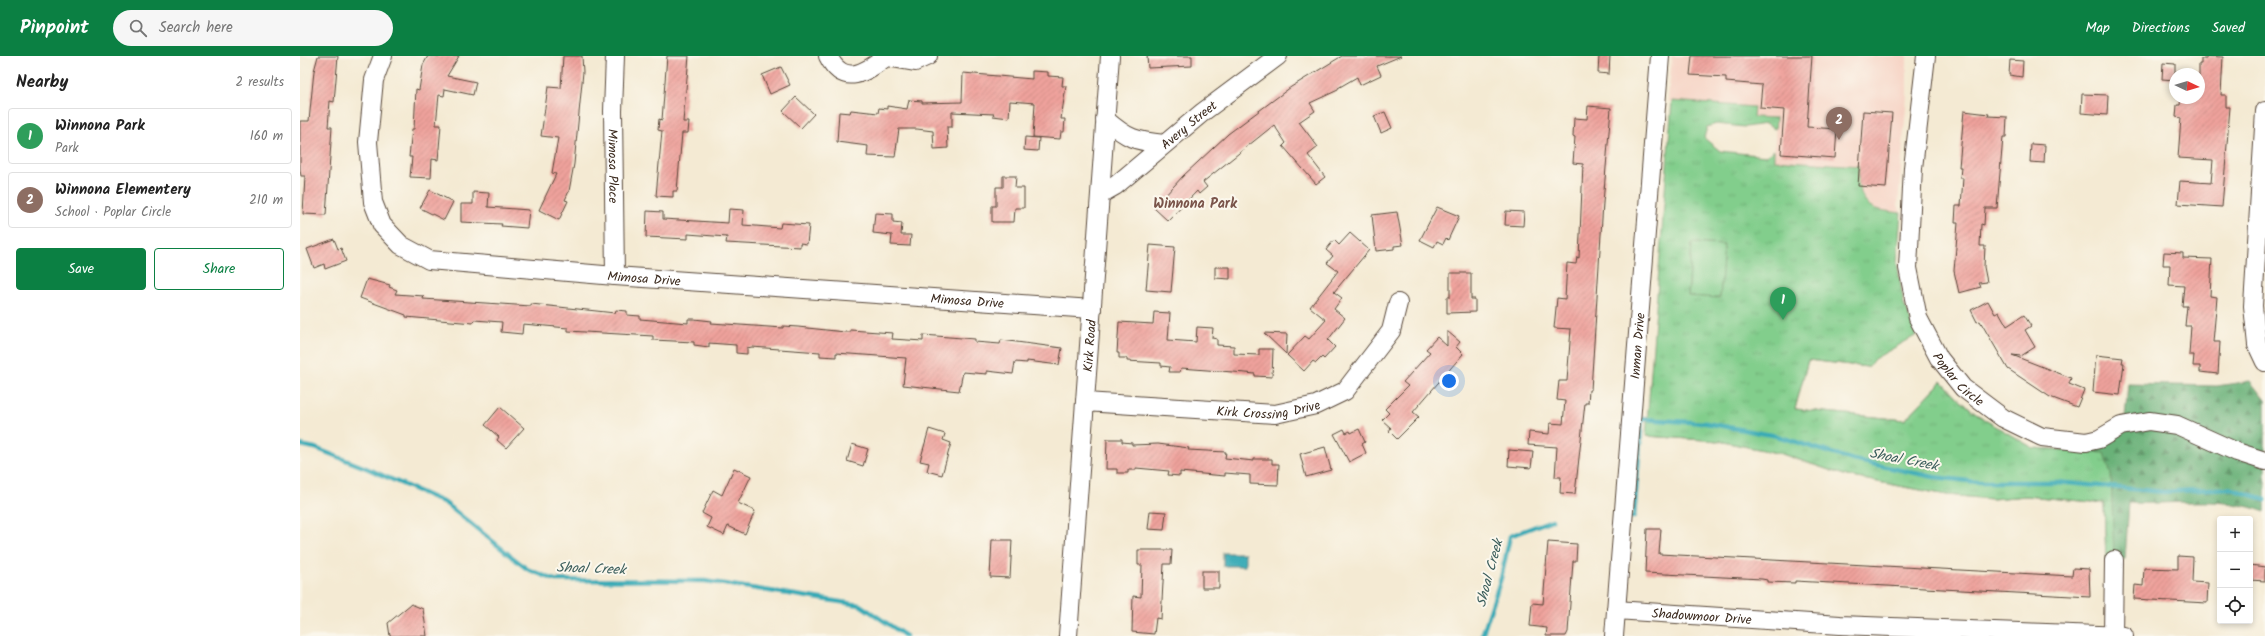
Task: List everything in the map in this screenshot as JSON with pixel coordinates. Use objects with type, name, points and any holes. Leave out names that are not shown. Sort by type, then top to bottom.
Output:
[{"type":"street","name":"Mimosa Drive","points":[[383,56],[374,80],[368,142],[373,202],[382,225],[401,245],[429,260],[615,276],[1092,309]]},
{"type":"street","name":"Mimosa Place","points":[[615,56],[613,111],[615,276]]},
{"type":"street","points":[[828,56],[833,65],[840,71],[858,75],[867,72],[886,56],[915,62],[928,56]]},
{"type":"street","name":"Kirk Road","points":[[1068,636],[1110,56]]},
{"type":"street","name":"Avery Street","points":[[1101,194],[1115,186],[1203,112],[1278,56]]},
{"type":"street","name":"Inman Drive","points":[[1614,636],[1660,56]]},
{"type":"street","name":"Poplar Circle","points":[[1926,56],[1913,168],[1908,268],[1918,318],[1939,358],[1963,388],[2003,418],[2042,437],[2086,442],[2099,439],[2121,426],[2148,421],[2177,425],[2237,452],[2265,461]]},
{"type":"street","points":[[2265,111],[2253,306],[2257,345],[2265,362]]},
{"type":"street","points":[[1105,119],[1128,138],[1139,142],[1164,144]]},
{"type":"street","name":"Kirk Crossing Drive","points":[[1085,402],[1275,414],[1316,405],[1345,391],[1391,331],[1398,303]]},
{"type":"street","points":[[2114,560],[2117,636]]},
{"type":"street","name":"Shadowmoor Drive","points":[[1616,610],[1840,631],[2117,636]]},
{"type":"shaded area","points":[[1672,56],[1907,56],[1907,94],[1898,205],[1901,213],[1874,209],[1866,200],[1858,186],[1859,166],[1774,160],[1776,119],[1753,117],[1754,107],[1668,101]]},
{"type":"green space","points":[[1672,101],[1754,107],[1753,117],[1776,118],[1775,129],[1765,124],[1745,127],[1716,124],[1707,127],[1704,138],[1720,151],[1766,156],[1774,150],[1774,160],[1859,166],[1860,190],[1866,202],[1876,209],[1901,213],[1897,263],[1904,305],[1917,335],[1874,359],[1868,367],[1808,360],[1795,409],[1905,420],[1942,381],[1962,402],[1985,420],[2033,448],[2104,453],[2111,475],[2114,560],[2106,561],[2104,503],[2026,496],[1992,499],[1947,495],[1847,476],[1782,454],[1719,441],[1646,436]],"holes":[[[1692,243],[1724,245],[1720,298],[1688,296]]]},
{"type":"green space","points":[[1692,243],[1725,245],[1720,298],[1688,297]]},
{"type":"green space","points":[[1827,339],[1868,367],[1808,360],[1795,409],[1905,420],[1942,381],[1962,402],[1985,420],[2033,448],[2091,451],[2125,417],[2128,384],[2217,386],[2250,381],[2265,400],[2265,512],[2248,507],[2215,502],[2129,503],[2125,559],[2106,561],[2104,503],[2026,496],[1992,499],[1947,495],[1847,476],[1782,454],[1719,441],[1646,436]]},
{"type":"water","points":[[1223,553],[1245,553],[1245,566],[1223,566]]},
{"type":"building","points":[[318,56],[338,56],[334,102],[330,101],[328,127],[332,127],[326,215],[303,214],[305,176],[301,176],[300,170],[300,121],[309,121],[314,71]]},
{"type":"building","points":[[428,56],[459,56],[447,76],[476,82],[473,95],[445,89],[444,96],[439,95],[436,125],[441,125],[438,160],[432,159],[431,178],[410,177],[412,157],[409,157],[412,129],[414,129],[416,89],[419,90],[423,65]]},
{"type":"building","points":[[563,56],[582,56],[583,72],[574,164],[569,191],[565,200],[568,201],[559,220],[539,210],[556,174],[552,173],[558,138],[541,136],[548,87],[561,88]]},
{"type":"building","points":[[667,56],[689,56],[683,122],[689,122],[688,133],[682,133],[677,191],[673,191],[673,197],[656,196],[662,131],[658,130],[659,119],[662,120]]},
{"type":"building","points":[[1147,56],[1192,56],[1192,66],[1148,68]]},
{"type":"building","points":[[1342,56],[1401,56],[1377,66],[1381,75],[1360,85],[1357,77],[1338,88],[1338,90],[1310,103],[1315,111],[1299,122],[1318,147],[1308,155],[1325,177],[1316,184],[1283,146],[1286,143],[1274,125],[1203,182],[1207,187],[1199,194],[1197,191],[1168,221],[1154,208],[1183,176],[1228,134],[1291,87]]},
{"type":"building","points":[[1599,56],[1610,56],[1609,74],[1598,73]]},
{"type":"building","points":[[1692,56],[1812,56],[1807,127],[1837,129],[1835,158],[1781,154],[1784,110],[1760,108],[1762,85],[1726,82],[1726,77],[1690,75]]},
{"type":"building","points":[[2206,56],[2223,57],[2221,95],[2226,95],[2226,107],[2230,107],[2222,207],[2178,204],[2180,181],[2211,183],[2213,160],[2178,158],[2181,118],[2176,117],[2177,105],[2205,104],[2205,68],[2199,68],[2199,64],[2201,64],[2201,59],[2206,59]]},
{"type":"building","points":[[2010,60],[2023,61],[2022,77],[2009,75]]},
{"type":"building","points":[[2163,63],[2175,64],[2175,68],[2169,68],[2169,80],[2162,79]]},
{"type":"building","points":[[781,67],[790,85],[770,94],[762,75]]},
{"type":"building","points":[[1032,71],[1048,72],[1048,76],[1063,77],[1062,86],[1066,86],[1061,119],[1065,119],[1064,132],[1061,132],[1060,139],[1033,137],[1035,103],[1010,101],[1009,118],[993,116],[994,114],[952,112],[952,127],[947,127],[948,148],[934,149],[933,131],[917,129],[899,129],[895,157],[867,156],[868,146],[837,142],[839,112],[850,113],[851,110],[878,113],[879,108],[887,109],[887,106],[907,109],[909,100],[922,101],[922,103],[962,102],[963,73],[1032,79]]},
{"type":"building","points":[[2082,94],[2108,95],[2107,115],[2081,113]]},
{"type":"building","points":[[796,97],[814,114],[801,128],[783,111]]},
{"type":"building","points":[[1588,106],[1611,108],[1603,203],[1591,390],[1589,390],[1588,403],[1585,403],[1575,494],[1560,493],[1561,477],[1555,477],[1557,447],[1528,445],[1529,432],[1549,434],[1550,423],[1563,424],[1565,401],[1557,400],[1559,381],[1567,381],[1571,329],[1554,328],[1557,298],[1565,299],[1567,263],[1576,264],[1577,257],[1579,258],[1583,164],[1573,163],[1575,137],[1573,136],[1574,118],[1587,119]]},
{"type":"building","points":[[1863,111],[1892,113],[1886,188],[1858,186]]},
{"type":"building","points":[[1964,111],[1989,114],[1988,116],[2007,117],[2006,137],[2003,137],[1997,208],[1985,208],[1984,225],[1981,224],[1980,246],[1985,246],[1984,267],[1987,282],[1979,283],[1981,287],[1959,293],[1954,271],[1958,223],[1955,223],[1956,206],[1961,206],[1963,178],[1960,178],[1961,167],[1959,167]]},
{"type":"building","points":[[1385,112],[1392,128],[1381,133],[1374,116]]},
{"type":"building","points":[[1025,137],[1039,138],[1038,151],[1024,150]]},
{"type":"building","points":[[2031,144],[2045,145],[2044,163],[2030,162]]},
{"type":"building","points":[[1003,176],[1016,176],[1015,188],[1024,188],[1024,208],[1015,208],[1014,222],[992,222],[992,206],[996,206],[996,187],[1003,187]]},
{"type":"building","points":[[430,190],[453,202],[444,220],[420,208]]},
{"type":"building","points":[[473,192],[489,193],[488,207],[529,210],[527,228],[501,226],[502,224],[461,222],[461,204],[473,204]]},
{"type":"building","points":[[1437,207],[1459,216],[1448,240],[1446,238],[1443,244],[1437,241],[1434,247],[1420,240]]},
{"type":"building","points":[[729,209],[744,210],[743,225],[780,228],[781,223],[809,225],[807,244],[800,243],[800,247],[726,243],[727,237],[688,234],[688,239],[646,237],[647,211],[663,212],[663,219],[728,223]]},
{"type":"building","points":[[1506,211],[1524,212],[1523,226],[1505,225]]},
{"type":"building","points":[[1397,212],[1403,245],[1394,246],[1394,249],[1376,251],[1372,215]]},
{"type":"building","points":[[875,213],[893,214],[893,222],[902,223],[901,235],[911,235],[910,246],[891,245],[892,235],[873,233]]},
{"type":"building","points":[[1350,233],[1369,250],[1334,292],[1342,298],[1334,309],[1345,318],[1328,340],[1335,347],[1324,359],[1322,357],[1316,363],[1313,361],[1304,371],[1287,355],[1305,336],[1309,339],[1326,320],[1310,307],[1338,271],[1327,263],[1333,256],[1326,250],[1334,240],[1339,245]]},
{"type":"building","points":[[334,239],[338,249],[341,248],[346,261],[325,269],[324,264],[314,268],[307,249]]},
{"type":"building","points":[[1150,245],[1175,247],[1171,292],[1146,290]]},
{"type":"building","points":[[2164,252],[2183,253],[2183,258],[2212,259],[2210,296],[2217,297],[2213,342],[2220,342],[2218,374],[2200,372],[2200,366],[2193,366],[2194,355],[2189,355],[2191,326],[2185,326],[2187,306],[2182,306],[2184,286],[2169,285],[2170,265],[2163,265]]},
{"type":"building","points":[[1215,267],[1230,267],[1230,279],[1215,278]]},
{"type":"building","points":[[1450,273],[1471,273],[1471,299],[1475,299],[1475,312],[1447,313],[1447,297],[1450,297]]},
{"type":"building","points":[[367,279],[390,285],[389,287],[397,290],[395,294],[424,296],[423,299],[531,306],[531,304],[615,313],[616,310],[627,311],[627,315],[640,316],[640,319],[688,323],[688,319],[694,319],[712,321],[711,323],[783,328],[783,326],[798,327],[845,332],[850,332],[850,330],[893,333],[892,339],[923,341],[923,335],[975,339],[975,342],[1000,344],[1001,340],[1062,348],[1059,365],[1027,361],[1027,363],[1015,362],[1013,374],[987,371],[987,374],[963,372],[959,391],[903,385],[906,358],[836,353],[836,357],[820,356],[820,352],[752,347],[747,348],[747,354],[736,353],[736,345],[709,343],[709,347],[694,345],[694,342],[653,340],[653,336],[568,331],[568,328],[523,324],[522,334],[501,332],[502,322],[474,320],[473,323],[406,317],[406,315],[360,298]]},
{"type":"building","points":[[1988,301],[1995,314],[1999,312],[2007,326],[2024,315],[2031,326],[2025,330],[2035,347],[2021,356],[2012,355],[2071,378],[2069,384],[2084,390],[2077,407],[2050,397],[2008,369],[1980,321],[1977,322],[1971,310]]},
{"type":"building","points":[[1154,312],[1170,313],[1168,340],[1196,342],[1197,327],[1213,328],[1212,338],[1217,339],[1217,345],[1234,346],[1234,354],[1259,355],[1259,349],[1273,349],[1272,377],[1255,376],[1255,374],[1246,373],[1181,368],[1180,372],[1169,372],[1170,367],[1161,366],[1161,363],[1127,361],[1127,358],[1119,358],[1119,353],[1117,353],[1119,322],[1153,324]]},
{"type":"building","points":[[1447,331],[1460,342],[1456,347],[1463,354],[1413,412],[1419,417],[1397,439],[1389,431],[1391,428],[1382,420],[1389,413],[1385,409],[1408,386],[1403,382],[1430,352],[1426,349],[1437,337],[1447,346]]},
{"type":"building","points":[[1264,333],[1287,334],[1286,354]]},
{"type":"building","points":[[2096,355],[2123,358],[2122,363],[2124,363],[2120,395],[2093,392]]},
{"type":"building","points":[[500,407],[524,428],[506,448],[497,440],[499,437],[485,425]]},
{"type":"building","points":[[929,429],[945,434],[943,440],[951,443],[942,475],[927,471],[929,463],[920,461]]},
{"type":"building","points":[[1344,429],[1346,433],[1350,431],[1351,433],[1359,429],[1365,442],[1362,444],[1366,453],[1349,462],[1334,434]]},
{"type":"building","points":[[1107,439],[1122,439],[1122,442],[1132,443],[1132,445],[1158,444],[1189,448],[1188,450],[1226,452],[1225,458],[1254,461],[1254,459],[1272,459],[1272,464],[1279,464],[1278,485],[1250,484],[1250,475],[1225,473],[1225,476],[1180,472],[1180,476],[1168,475],[1169,471],[1136,468],[1136,470],[1128,470],[1128,473],[1117,473],[1117,469],[1106,469]]},
{"type":"building","points":[[852,444],[868,449],[863,466],[847,461]]},
{"type":"building","points":[[1325,447],[1331,470],[1306,477],[1300,454]]},
{"type":"building","points":[[1509,450],[1533,452],[1531,468],[1508,466]]},
{"type":"building","points":[[734,468],[751,476],[738,503],[755,511],[745,534],[728,526],[724,535],[707,527],[711,518],[702,513],[713,490],[722,495]]},
{"type":"building","points":[[1150,511],[1166,512],[1164,530],[1148,529]]},
{"type":"building","points":[[1647,529],[1661,529],[1659,554],[2072,576],[2073,568],[2089,569],[2090,597],[1795,581],[1795,583],[1767,582],[1767,580],[1762,579],[1645,573]]},
{"type":"building","points":[[992,540],[1012,540],[1010,578],[990,577]]},
{"type":"building","points":[[1548,542],[1577,544],[1576,561],[1573,561],[1568,632],[1566,636],[1546,636],[1547,628],[1530,626],[1532,603],[1543,604]]},
{"type":"building","points":[[1138,550],[1172,550],[1171,564],[1164,564],[1161,619],[1156,618],[1154,634],[1132,632],[1133,596],[1141,597],[1142,565],[1138,565]]},
{"type":"building","points":[[2178,556],[2193,557],[2192,582],[2208,583],[2207,603],[2134,599],[2135,585],[2143,586],[2144,568],[2178,569]]},
{"type":"building","points":[[2253,565],[2265,567],[2265,581],[2253,580]]},
{"type":"building","points":[[1202,571],[1219,571],[1219,588],[1202,588]]},
{"type":"building","points":[[411,604],[423,609],[427,636],[390,636],[388,623]]},
{"type":"waterway","name":"Shoal Creek","points":[[1631,517],[1634,517],[1642,419],[1706,423],[1777,436],[1853,460],[1934,477],[1977,482],[2056,482],[2164,492],[2228,488],[2265,499]]},
{"type":"waterway","name":"Shoal Creek","points":[[300,445],[315,448],[366,468],[445,503],[527,569],[555,580],[705,581],[860,605],[906,636]]},
{"type":"waterway","name":"Shoal Creek","points":[[1482,636],[1501,578],[1510,536],[1552,520]]},
{"type":"place","name":"Winnona Elementery","points":[[1839,140]]},
{"type":"place","name":"Winnona Park","points":[[1783,320]]},
{"type":"district","name":"Winnona Park","points":[[1195,203]]}]
